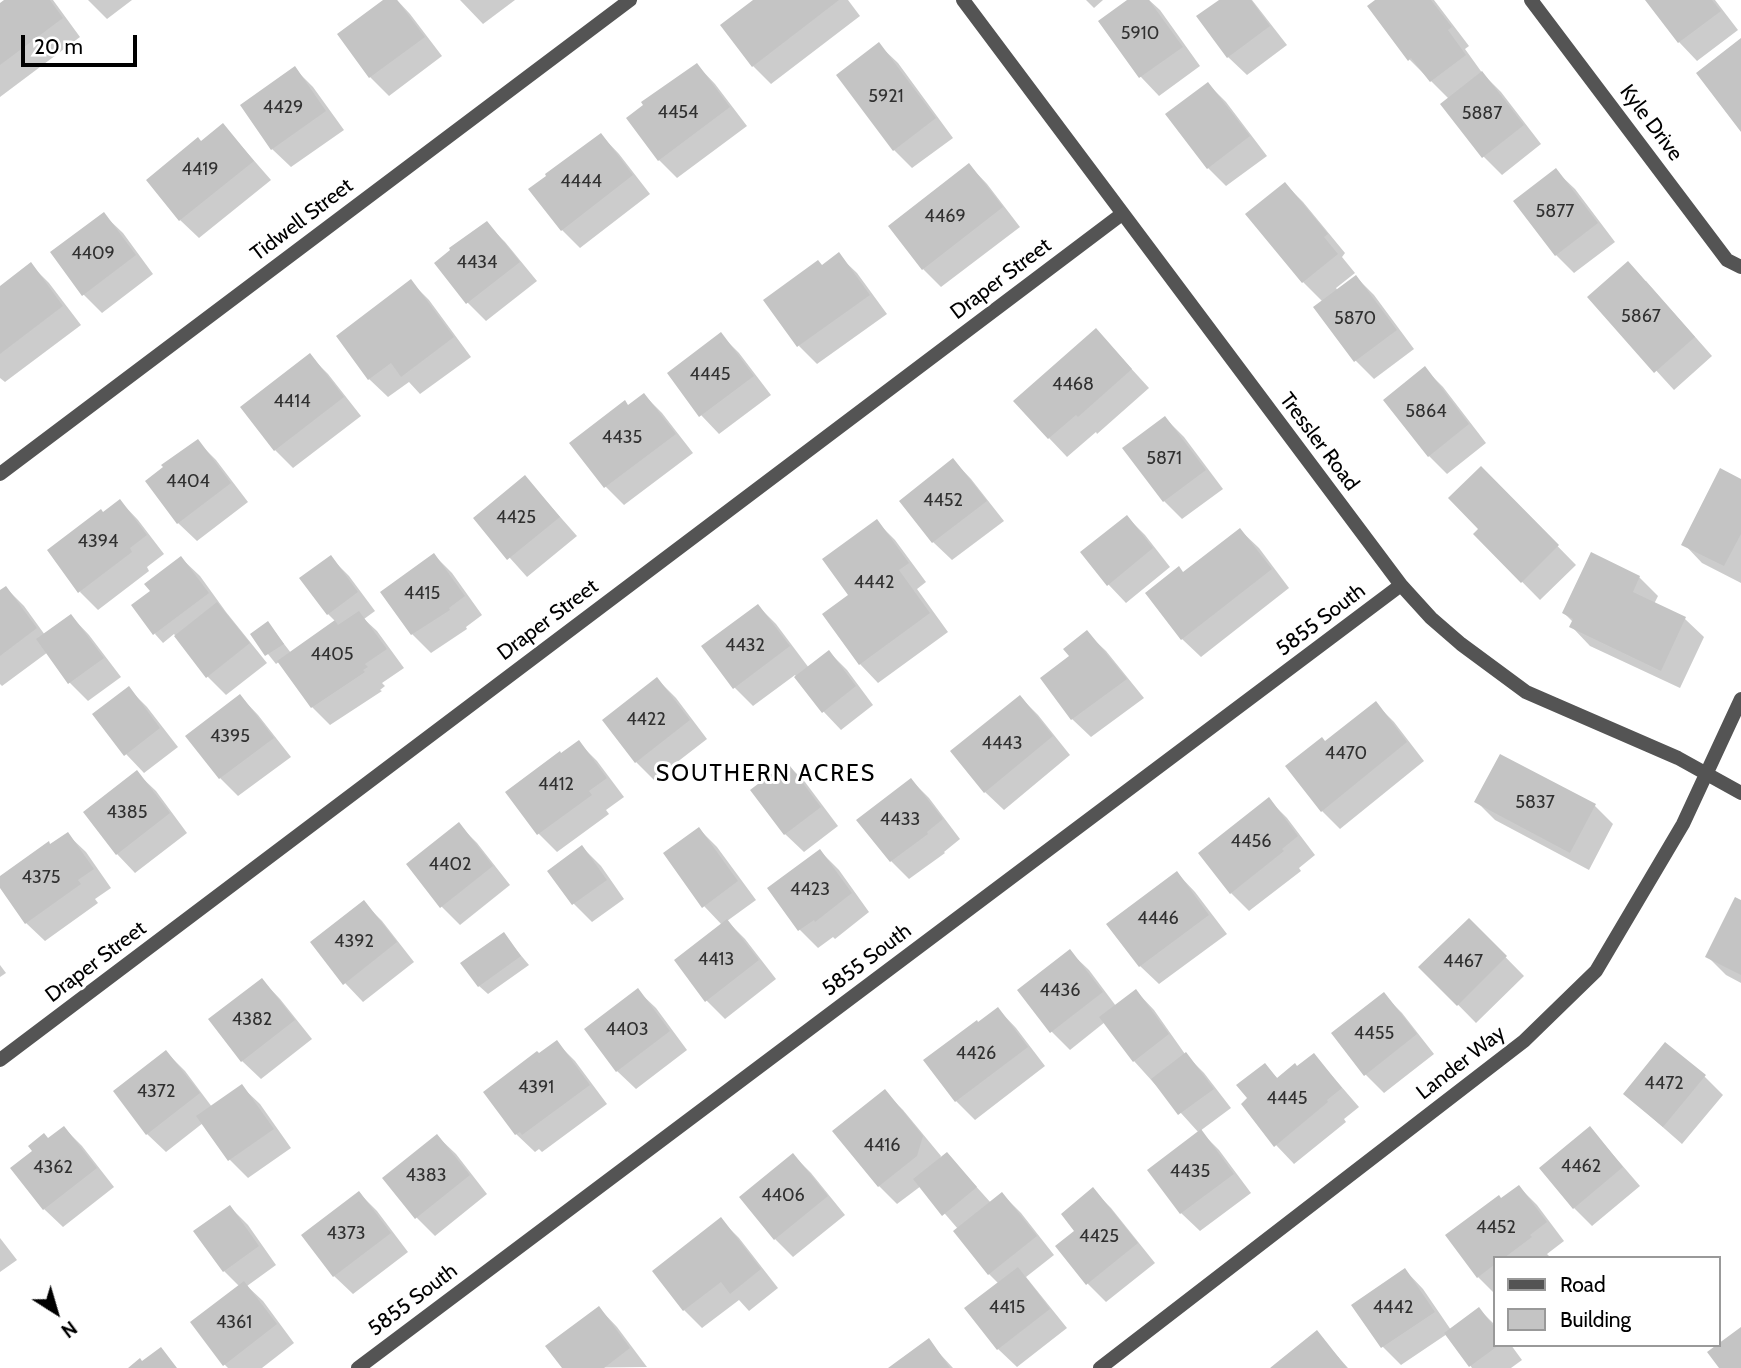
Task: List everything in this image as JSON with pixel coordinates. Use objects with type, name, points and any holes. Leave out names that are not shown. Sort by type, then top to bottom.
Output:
[{"type":"street","name":"Tidwell Street","points":[[0,474],[630,0]]},
{"type":"street","name":"Tressler Road","points":[[963,0],[1401,585],[1431,618],[1526,692],[1678,758],[1741,793]]},
{"type":"street","name":"Kyle Drive","points":[[1531,0],[1727,260],[1741,267]]},
{"type":"street","name":"Draper Street","points":[[0,1060],[1122,214]]},
{"type":"street","name":"5855 South","points":[[358,1368],[1401,585]]},
{"type":"street","name":"Lander Way","points":[[1100,1368],[1524,1041],[1596,971],[1683,824],[1741,699]]},
{"type":"building","points":[[4,0],[50,0],[63,18],[0,65],[0,3]]},
{"type":"building","points":[[383,0],[397,0],[425,37],[369,78],[337,34]]},
{"type":"building","points":[[753,0],[839,0],[752,67],[720,25]]},
{"type":"building","points":[[1127,0],[1149,0],[1183,47],[1139,78],[1098,21]]},
{"type":"building","points":[[1219,0],[1251,0],[1270,26],[1227,58],[1196,16]]},
{"type":"building","points":[[1375,0],[1431,0],[1452,27],[1448,30],[1466,55],[1430,82],[1411,58],[1408,61],[1367,6]]},
{"type":"building","points":[[1645,0],[1712,0],[1721,11],[1678,43]]},
{"type":"building","points":[[1741,38],[1741,132],[1696,73]]},
{"type":"building","points":[[879,42],[936,118],[893,151],[836,75]]},
{"type":"building","points":[[697,63],[730,107],[658,161],[626,118],[643,105],[641,102]]},
{"type":"building","points":[[295,66],[326,111],[271,150],[240,105]]},
{"type":"building","points":[[1482,71],[1524,125],[1482,158],[1440,104]]},
{"type":"building","points":[[1208,82],[1250,136],[1207,169],[1165,114]]},
{"type":"building","points":[[223,123],[254,161],[179,221],[146,180],[198,137],[201,141]]},
{"type":"building","points":[[601,133],[633,175],[561,231],[528,189]]},
{"type":"building","points":[[969,163],[1003,207],[922,270],[888,226]]},
{"type":"building","points":[[1556,168],[1598,223],[1555,256],[1513,201]]},
{"type":"building","points":[[1285,182],[1328,234],[1324,237],[1338,254],[1302,283],[1245,214]]},
{"type":"building","points":[[104,212],[136,255],[82,296],[50,252]]},
{"type":"building","points":[[487,221],[520,262],[466,304],[434,263],[450,250],[449,248]]},
{"type":"building","points":[[839,252],[870,295],[797,347],[763,300],[818,260],[822,265]]},
{"type":"building","points":[[1628,261],[1695,337],[1654,373],[1587,297]]},
{"type":"building","points":[[31,262],[63,306],[0,354],[0,286]]},
{"type":"building","points":[[1356,275],[1397,330],[1354,362],[1313,307]]},
{"type":"building","points":[[411,279],[454,337],[401,377],[391,363],[368,380],[336,336]]},
{"type":"building","points":[[1096,328],[1132,369],[1078,417],[1076,415],[1048,439],[1013,401]]},
{"type":"building","points":[[721,332],[754,376],[699,417],[667,373]]},
{"type":"building","points":[[310,353],[344,397],[274,451],[240,407]]},
{"type":"building","points":[[1425,366],[1469,424],[1428,457],[1383,400]]},
{"type":"building","points":[[644,393],[676,434],[604,488],[569,443],[625,400],[628,405]]},
{"type":"building","points":[[1165,416],[1206,470],[1163,502],[1122,448]]},
{"type":"building","points":[[198,439],[231,483],[177,524],[145,481],[163,467],[161,465]]},
{"type":"building","points":[[953,458],[987,501],[932,543],[899,501]]},
{"type":"building","points":[[1481,466],[1559,545],[1521,583],[1473,534],[1478,529],[1448,498]]},
{"type":"building","points":[[1720,468],[1741,479],[1741,534],[1724,566],[1681,545]]},
{"type":"building","points":[[525,475],[560,517],[507,560],[473,518]]},
{"type":"building","points":[[120,499],[147,535],[130,548],[132,552],[78,593],[47,550],[101,509],[103,512]]},
{"type":"building","points":[[1127,515],[1153,548],[1107,586],[1080,552]]},
{"type":"building","points":[[877,519],[909,563],[899,570],[930,613],[859,665],[822,614],[848,595],[822,559]]},
{"type":"building","points":[[1240,528],[1272,569],[1181,640],[1145,593],[1179,566],[1183,572]]},
{"type":"building","points":[[1591,552],[1640,576],[1633,592],[1686,617],[1661,671],[1569,627],[1573,619],[1562,613]]},
{"type":"building","points":[[434,553],[465,596],[449,608],[450,610],[411,635],[380,592]]},
{"type":"building","points":[[331,555],[358,592],[327,615],[299,578]]},
{"type":"building","points":[[181,556],[209,593],[153,635],[131,605],[150,591],[144,584]]},
{"type":"building","points":[[6,586],[37,628],[0,656],[0,590]]},
{"type":"building","points":[[217,602],[250,643],[206,678],[174,636]]},
{"type":"building","points":[[758,604],[790,646],[733,689],[701,646]]},
{"type":"building","points":[[359,611],[387,649],[365,664],[368,667],[363,670],[365,672],[311,708],[277,661],[335,620],[338,625]]},
{"type":"building","points":[[71,614],[104,658],[68,684],[36,639]]},
{"type":"building","points":[[268,621],[284,644],[265,656],[250,634]]},
{"type":"building","points":[[1087,630],[1127,679],[1071,720],[1040,678],[1069,656],[1063,649]]},
{"type":"building","points":[[829,650],[856,686],[822,713],[794,677]]},
{"type":"building","points":[[657,677],[690,720],[635,763],[602,720]]},
{"type":"building","points":[[129,686],[160,728],[124,756],[92,714]]},
{"type":"building","points":[[240,694],[274,738],[219,779],[185,736]]},
{"type":"building","points":[[1020,695],[1053,736],[984,793],[950,751]]},
{"type":"building","points":[[1376,701],[1407,742],[1321,812],[1285,766],[1322,737],[1325,741]]},
{"type":"building","points":[[579,740],[607,778],[589,791],[592,795],[537,835],[505,792]]},
{"type":"building","points":[[1500,754],[1596,804],[1570,853],[1474,802]]},
{"type":"building","points":[[787,762],[821,807],[784,835],[750,790]]},
{"type":"building","points":[[137,770],[170,813],[116,855],[83,812]]},
{"type":"building","points":[[911,778],[943,819],[927,832],[928,834],[890,862],[856,820]]},
{"type":"building","points":[[1269,797],[1298,836],[1282,849],[1284,851],[1230,894],[1198,853]]},
{"type":"building","points":[[459,822],[493,866],[440,908],[406,864]]},
{"type":"building","points":[[699,827],[738,881],[702,908],[663,853]]},
{"type":"building","points":[[68,832],[94,869],[78,880],[81,884],[25,924],[0,888],[0,876],[49,841],[50,844]]},
{"type":"building","points":[[582,845],[607,880],[572,905],[547,871]]},
{"type":"building","points":[[820,849],[852,893],[815,922],[814,920],[798,931],[767,888]]},
{"type":"building","points":[[1177,871],[1209,915],[1139,967],[1106,924]]},
{"type":"building","points":[[1735,897],[1741,900],[1741,975],[1705,957]]},
{"type":"building","points":[[364,900],[397,942],[343,985],[310,942]]},
{"type":"building","points":[[1469,918],[1507,956],[1457,1006],[1418,967]]},
{"type":"building","points":[[727,919],[759,960],[705,1002],[674,960]]},
{"type":"building","points":[[504,932],[521,956],[478,987],[460,963]]},
{"type":"building","points":[[1070,949],[1103,992],[1050,1033],[1017,990]]},
{"type":"building","points":[[262,978],[295,1020],[241,1062],[208,1019]]},
{"type":"building","points":[[638,988],[670,1031],[616,1072],[584,1029]]},
{"type":"building","points":[[1136,989],[1169,1034],[1133,1062],[1099,1017]]},
{"type":"building","points":[[1384,992],[1417,1034],[1364,1076],[1331,1033]]},
{"type":"building","points":[[998,1007],[1028,1047],[955,1102],[923,1060]]},
{"type":"building","points":[[557,1040],[590,1085],[522,1135],[520,1132],[515,1135],[483,1092],[537,1051],[539,1053]]},
{"type":"building","points":[[1665,1042],[1706,1075],[1663,1127],[1623,1094]]},
{"type":"building","points":[[166,1050],[200,1093],[146,1135],[113,1091]]},
{"type":"building","points":[[1186,1052],[1214,1089],[1178,1115],[1151,1079]]},
{"type":"building","points":[[1314,1053],[1342,1088],[1274,1147],[1241,1104],[1247,1098],[1236,1085],[1265,1063],[1277,1078],[1295,1063],[1297,1066]]},
{"type":"building","points":[[242,1084],[274,1129],[228,1161],[196,1116]]},
{"type":"building","points":[[885,1089],[923,1136],[917,1156],[878,1187],[832,1131]]},
{"type":"building","points":[[64,1126],[97,1168],[43,1210],[10,1168],[32,1151],[28,1146],[44,1133],[48,1138]]},
{"type":"building","points":[[1590,1126],[1623,1167],[1573,1209],[1539,1168]]},
{"type":"building","points":[[1201,1129],[1234,1174],[1180,1214],[1147,1170]]},
{"type":"building","points":[[437,1134],[470,1175],[415,1219],[382,1178]]},
{"type":"building","points":[[947,1152],[977,1187],[942,1216],[913,1179]]},
{"type":"building","points":[[793,1153],[828,1196],[774,1240],[739,1197]]},
{"type":"building","points":[[1519,1185],[1547,1222],[1507,1256],[1492,1256],[1492,1267],[1477,1278],[1445,1235],[1499,1195],[1501,1198]]},
{"type":"building","points":[[1093,1187],[1138,1243],[1086,1285],[1055,1246],[1074,1231],[1061,1214]]},
{"type":"building","points":[[359,1191],[391,1233],[333,1277],[301,1235]]},
{"type":"building","points":[[1002,1192],[1037,1236],[988,1275],[953,1231]]},
{"type":"building","points":[[230,1205],[259,1246],[223,1272],[193,1231]]},
{"type":"building","points":[[721,1217],[761,1269],[730,1294],[721,1282],[683,1311],[652,1271]]},
{"type":"building","points":[[1018,1267],[1050,1309],[997,1350],[964,1308]]},
{"type":"building","points":[[1405,1268],[1435,1312],[1381,1348],[1351,1305]]},
{"type":"building","points":[[244,1281],[277,1324],[223,1366],[190,1322]]},
{"type":"building","points":[[599,1306],[630,1348],[604,1368],[562,1368],[545,1346]]},
{"type":"building","points":[[1479,1307],[1492,1324],[1492,1347],[1496,1347],[1469,1367],[1444,1333]]},
{"type":"building","points":[[1741,1327],[1741,1368],[1719,1368],[1707,1352],[1714,1347],[1720,1347],[1720,1342]]},
{"type":"building","points":[[1317,1330],[1347,1368],[1270,1368]]},
{"type":"building","points":[[929,1338],[950,1368],[888,1368]]},
{"type":"building","points":[[161,1347],[177,1368],[128,1368],[140,1358],[142,1361]]},
{"type":"district","name":"SOUTHERN ACRES","points":[[766,774]]}]
